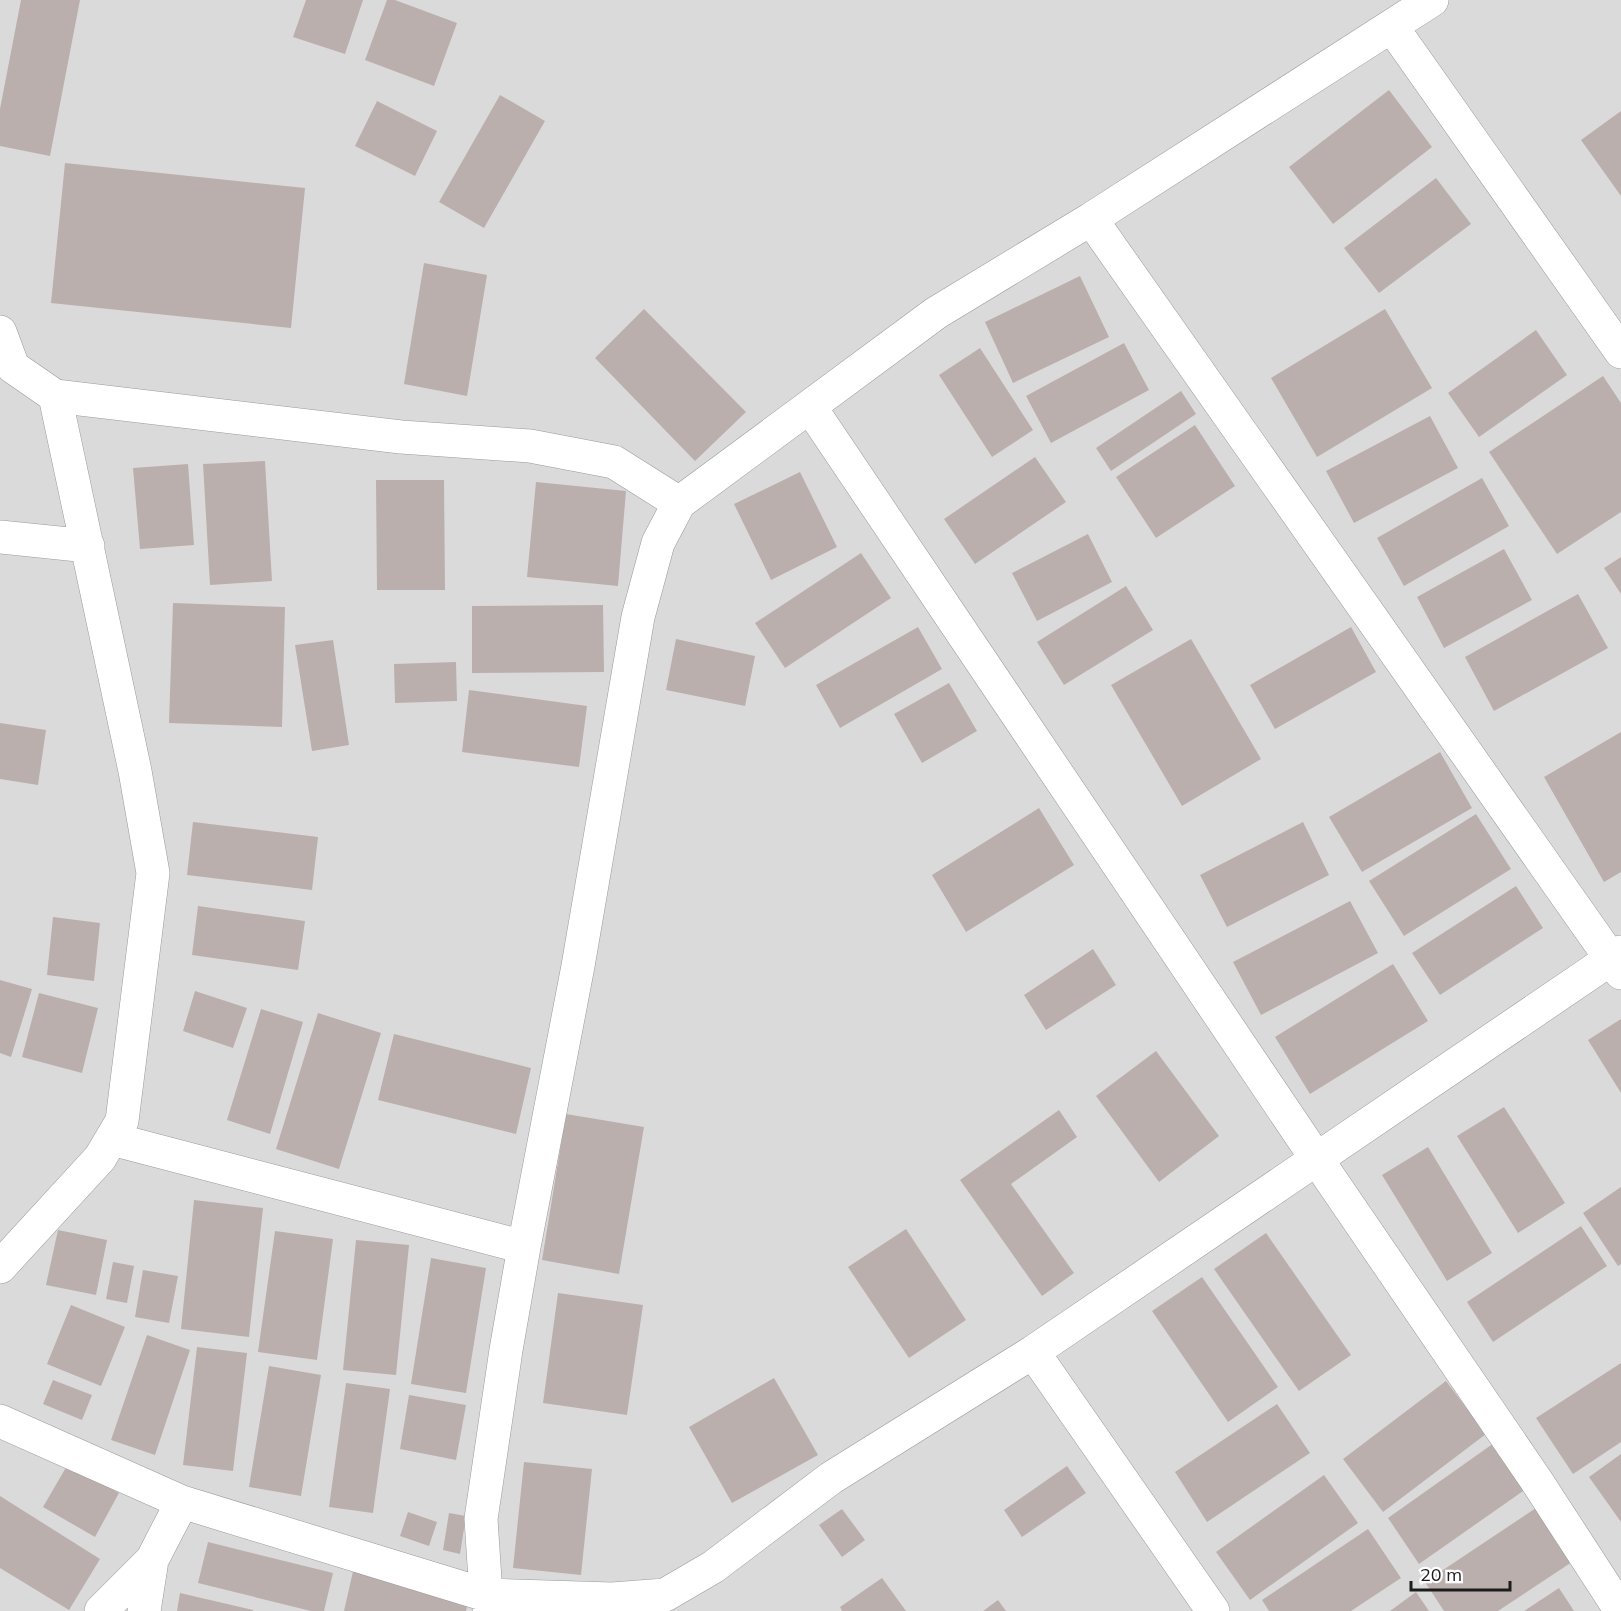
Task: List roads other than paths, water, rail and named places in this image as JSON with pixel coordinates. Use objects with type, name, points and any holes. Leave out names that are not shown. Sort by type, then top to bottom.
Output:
[{"type":"street","points":[[488,1603],[481,1519],[524,1247],[580,954],[638,617],[658,543],[679,503],[936,314],[1091,219],[1432,0]]},
{"type":"street","points":[[1392,27],[1621,352]]},
{"type":"street","points":[[0,1421],[182,1502],[488,1603],[665,1595],[713,1567],[831,1478],[1033,1352],[1316,1158],[1618,961],[1091,219]]},
{"type":"street","points":[[0,332],[13,367],[55,396],[401,437],[530,446],[614,462],[679,503]]},
{"type":"street","points":[[0,1267],[100,1158],[122,1121],[153,873],[135,771],[55,396]]},
{"type":"street","points":[[810,407],[1536,1480],[1621,1611]]},
{"type":"street","points":[[0,537],[88,546]]},
{"type":"street","points":[[112,1139],[524,1247]]},
{"type":"street","points":[[1033,1352],[1213,1611]]},
{"type":"street","points":[[100,1611],[152,1560],[182,1502]]},
{"type":"street","points":[[144,1611],[152,1560]]}]
